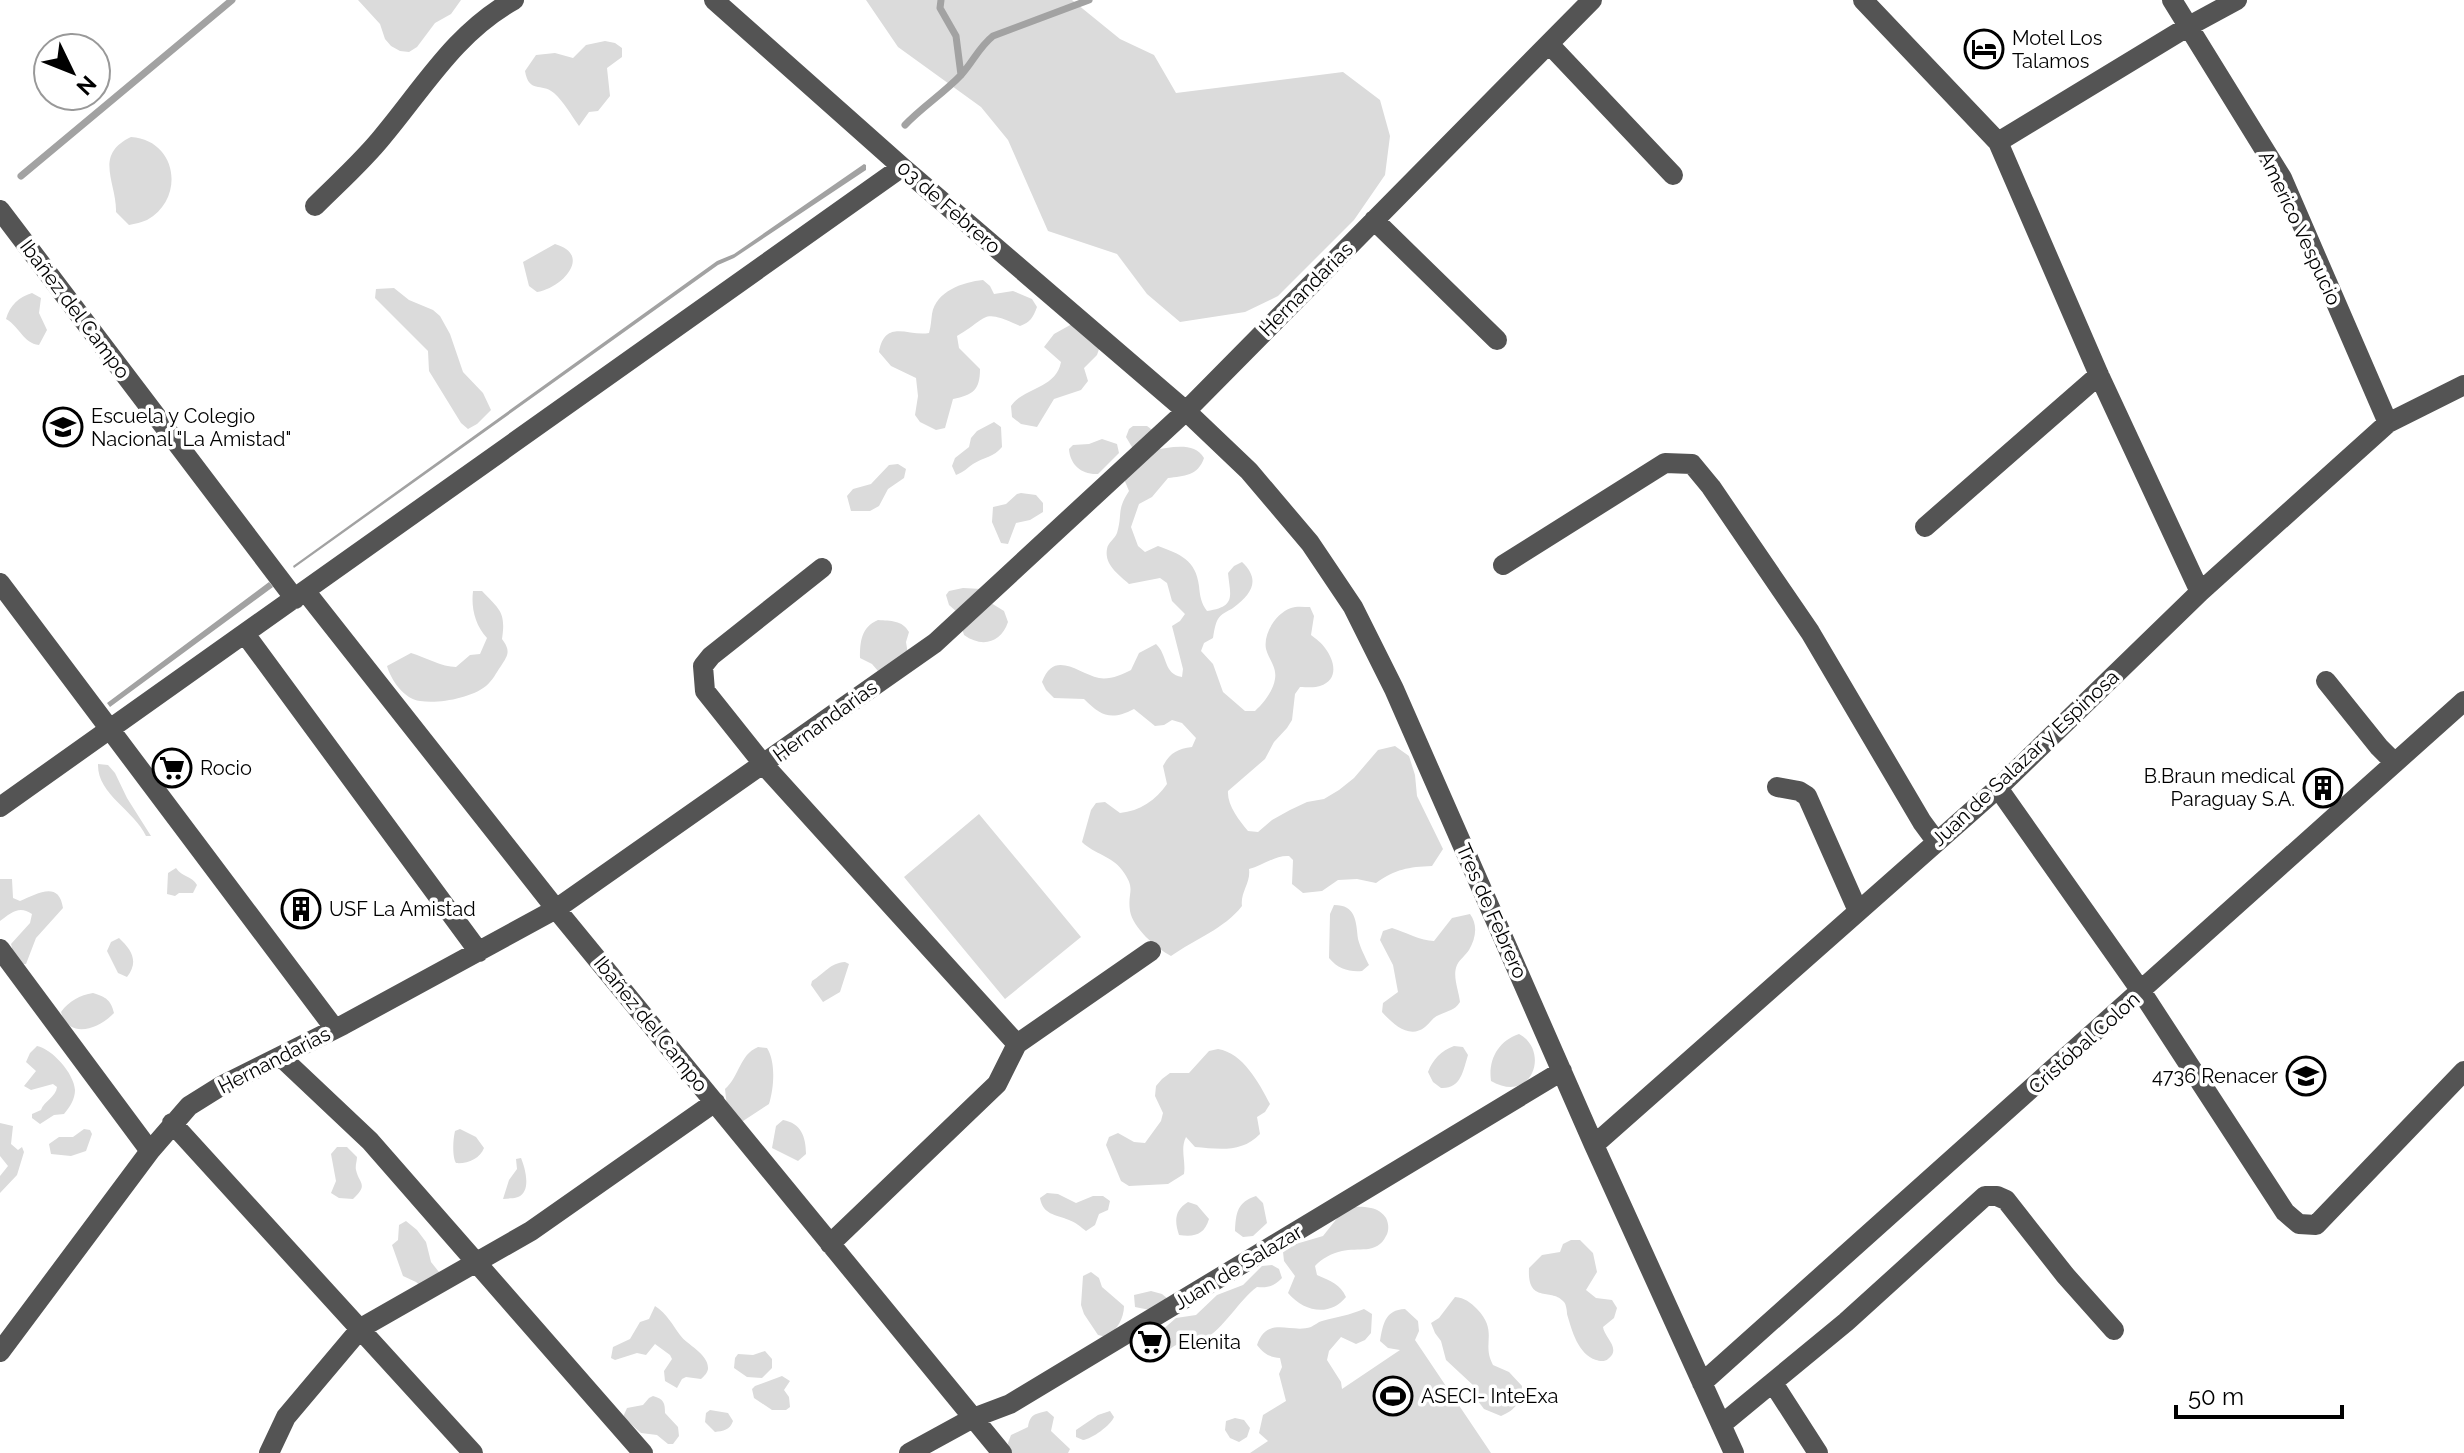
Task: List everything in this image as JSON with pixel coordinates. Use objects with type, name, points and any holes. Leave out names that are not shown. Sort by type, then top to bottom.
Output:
[{"type":"street","points":[[315,206],[381,139],[454,46],[499,8],[514,0]]},
{"type":"street","name":"03 de Febrero","points":[[714,0],[902,167],[1186,411]]},
{"type":"street","name":"Hernandarias","points":[[4,1335],[172,1123],[189,1106],[221,1086],[335,1029],[556,909],[935,643],[1186,411],[1592,0]]},
{"type":"street","points":[[1863,0],[1998,142],[2099,375],[2200,592]]},
{"type":"street","name":"Americo Vespucio","points":[[2172,0],[2282,178],[2388,423]]},
{"type":"street","points":[[1998,142],[2237,0]]},
{"type":"street","points":[[1549,44],[1673,175]]},
{"type":"street","points":[[0,807],[902,167]]},
{"type":"street","name":"Ibañez del Campo","points":[[0,210],[301,595],[1002,1453]]},
{"type":"street","points":[[1374,220],[1497,340]]},
{"type":"street","points":[[1925,527],[2099,375]]},
{"type":"street","name":"Juan de Salazar y Espinosa","points":[[1594,1145],[1998,788],[2200,592],[2388,423],[2464,385]]},
{"type":"street","name":"Tres de Febrero","points":[[1186,411],[1249,471],[1310,543],[1353,607],[1394,689],[1594,1145],[1734,1453]]},
{"type":"street","points":[[1503,565],[1665,463],[1692,464],[1810,632],[1936,841]]},
{"type":"street","points":[[822,568],[711,656],[703,666],[705,691],[764,765],[1017,1044]]},
{"type":"street","points":[[0,583],[335,1029]]},
{"type":"street","points":[[245,634],[479,952]]},
{"type":"street","points":[[2326,681],[2395,763]]},
{"type":"street","name":"Cristóbal Colon","points":[[1702,1383],[2464,701]]},
{"type":"street","points":[[1777,787],[1799,791],[1807,796],[1858,911]]},
{"type":"street","points":[[1998,788],[2141,991],[2285,1212],[2299,1224],[2316,1225],[2464,1071]]},
{"type":"street","points":[[0,949],[150,1151]]},
{"type":"street","points":[[830,1244],[1002,1079],[1017,1044],[1151,951]]},
{"type":"street","points":[[281,1057],[370,1141],[643,1453]]},
{"type":"street","name":"Juan de Salazar","points":[[909,1453],[973,1418],[1010,1404],[1562,1071]]},
{"type":"street","points":[[269,1453],[286,1417],[361,1328],[556,1215],[608,1175],[715,1102]]},
{"type":"street","points":[[172,1123],[473,1453]]},
{"type":"street","points":[[1721,1425],[1846,1322],[1985,1196],[2006,1200],[2065,1275],[2114,1330]]},
{"type":"street","points":[[1773,1383],[1818,1453]]},
{"type":"shaded area","points":[[358,0],[461,0],[451,14],[435,23],[417,47],[409,52],[391,46],[380,24]]},
{"type":"shaded area","points":[[866,0],[1072,0],[1120,39],[1154,55],[1176,93],[1343,72],[1380,100],[1390,136],[1385,175],[1354,220],[1278,296],[1245,312],[1180,322],[1147,294],[1117,254],[1048,231],[1008,140],[981,107],[898,47]]},
{"type":"shaded area","points":[[605,41],[622,48],[622,57],[607,68],[610,96],[598,111],[589,112],[579,126],[558,97],[529,83],[525,71],[536,55],[555,53],[573,58],[586,45]]},
{"type":"shaded area","points":[[131,137],[158,148],[167,159],[171,185],[159,210],[147,220],[129,225],[116,212],[110,161],[119,144]]},
{"type":"shaded area","points":[[864,164],[866,170],[734,258],[718,265],[294,568],[717,261],[734,254]]},
{"type":"shaded area","points":[[555,244],[572,256],[570,271],[556,284],[537,292],[529,286],[523,262]]},
{"type":"shaded area","points":[[983,280],[994,294],[1013,291],[1032,299],[1037,307],[1031,319],[1020,326],[991,316],[957,336],[959,348],[980,369],[979,382],[966,396],[953,399],[945,428],[936,430],[920,422],[915,415],[918,396],[916,378],[891,366],[879,352],[882,342],[892,332],[929,333],[932,314],[939,299],[952,289]]},
{"type":"shaded area","points":[[394,288],[409,300],[440,316],[450,334],[463,372],[483,393],[491,410],[477,424],[468,429],[461,423],[429,371],[428,351],[375,298],[376,289]]},
{"type":"shaded area","points":[[32,293],[41,298],[39,313],[47,330],[39,345],[29,341],[6,319],[16,302]]},
{"type":"shaded area","points":[[1072,324],[1100,346],[1097,355],[1084,368],[1088,381],[1081,390],[1054,399],[1037,427],[1021,424],[1012,417],[1011,406],[1053,378],[1061,362],[1044,347],[1054,334]]},
{"type":"shaded area","points":[[994,422],[1001,427],[1002,447],[956,475],[952,466],[955,458],[969,447],[977,431]]},
{"type":"shaded area","points":[[1133,426],[1147,426],[1155,432],[1153,450],[1188,447],[1204,458],[1194,472],[1168,478],[1152,497],[1139,504],[1131,527],[1138,546],[1145,552],[1158,546],[1186,559],[1197,577],[1207,611],[1223,606],[1230,599],[1228,573],[1234,566],[1242,562],[1251,575],[1253,581],[1249,592],[1240,603],[1219,617],[1213,638],[1204,643],[1201,651],[1213,664],[1223,692],[1245,711],[1255,711],[1262,704],[1275,679],[1274,667],[1266,649],[1267,637],[1276,619],[1293,607],[1310,607],[1314,616],[1311,635],[1324,646],[1333,664],[1333,675],[1326,683],[1316,687],[1300,687],[1295,694],[1292,720],[1287,728],[1274,742],[1265,759],[1228,791],[1229,802],[1237,817],[1248,831],[1258,832],[1290,810],[1324,799],[1339,790],[1378,750],[1395,746],[1409,756],[1417,796],[1443,849],[1432,866],[1402,870],[1376,883],[1357,879],[1338,880],[1322,891],[1303,893],[1292,884],[1293,860],[1284,856],[1249,869],[1242,906],[1235,914],[1171,956],[1140,931],[1130,911],[1127,877],[1113,861],[1082,842],[1091,810],[1096,803],[1105,802],[1120,813],[1147,804],[1167,784],[1163,766],[1168,758],[1178,750],[1192,747],[1196,738],[1182,723],[1172,720],[1155,726],[1134,709],[1113,716],[1096,709],[1084,699],[1054,698],[1042,682],[1047,672],[1060,665],[1099,678],[1120,675],[1131,670],[1139,653],[1156,644],[1172,672],[1182,677],[1183,669],[1172,626],[1185,614],[1172,601],[1167,583],[1160,578],[1129,584],[1113,569],[1107,555],[1129,491],[1124,479],[1142,464],[1126,437]]},
{"type":"shaded area","points":[[1102,439],[1117,444],[1119,453],[1098,474],[1078,468],[1069,449],[1073,445]]},
{"type":"shaded area","points":[[898,464],[906,469],[904,478],[888,489],[879,506],[870,511],[851,511],[847,496],[853,489],[871,484],[889,465]]},
{"type":"shaded area","points":[[1021,493],[1036,495],[1043,503],[1043,512],[1030,520],[1016,523],[1008,544],[1001,543],[992,522],[993,507],[1006,504]]},
{"type":"shaded area","points":[[269,582],[273,587],[110,707],[107,703]]},
{"type":"shaded area","points":[[982,589],[991,603],[1004,611],[1008,622],[996,639],[984,642],[964,635],[957,612],[949,605],[946,595],[949,591]]},
{"type":"shaded area","points":[[473,591],[482,591],[500,612],[507,656],[488,684],[472,694],[436,702],[409,697],[395,683],[387,666],[411,653],[456,667],[470,655],[480,654],[487,638],[475,616]]},
{"type":"shaded area","points":[[878,620],[896,622],[906,628],[909,632],[906,642],[909,661],[878,671],[860,658],[865,631]]},
{"type":"shaded area","points":[[98,764],[108,765],[115,773],[151,836],[146,836],[103,784]]},
{"type":"shaded area","points":[[979,814],[1081,937],[1005,999],[904,877]]},
{"type":"shaded area","points":[[176,868],[197,885],[193,893],[167,894],[168,873]]},
{"type":"shaded area","points":[[0,879],[12,879],[13,898],[20,901],[46,891],[57,894],[61,899],[63,908],[36,938],[26,964],[16,964],[11,944],[30,923],[32,914],[19,910],[0,921]]},
{"type":"shaded area","points":[[1334,905],[1347,908],[1354,915],[1359,942],[1369,965],[1362,971],[1344,969],[1329,958],[1330,914]]},
{"type":"shaded area","points":[[1470,914],[1475,936],[1456,969],[1460,1002],[1419,1031],[1401,1028],[1382,1012],[1383,1003],[1398,992],[1393,965],[1380,940],[1383,931],[1392,928],[1434,941],[1452,918]]},
{"type":"shaded area","points":[[119,938],[132,956],[133,966],[127,977],[118,973],[107,951],[111,942]]},
{"type":"shaded area","points":[[845,962],[849,964],[840,992],[823,1002],[811,985],[812,981],[831,966]]},
{"type":"shaded area","points":[[93,993],[107,1000],[114,1013],[93,1027],[77,1029],[71,1026],[61,1012],[75,999]]},
{"type":"shaded area","points":[[1519,1034],[1534,1051],[1532,1072],[1526,1081],[1517,1086],[1506,1087],[1491,1081],[1491,1066],[1496,1052],[1505,1041]]},
{"type":"shaded area","points":[[37,1046],[61,1063],[71,1076],[75,1090],[72,1103],[64,1114],[54,1115],[40,1124],[32,1118],[32,1114],[41,1110],[57,1087],[53,1084],[31,1090],[24,1086],[36,1071],[26,1062]]},
{"type":"shaded area","points":[[1454,1046],[1463,1047],[1468,1055],[1457,1082],[1448,1088],[1441,1088],[1433,1082],[1428,1072],[1438,1056]]},
{"type":"shaded area","points":[[758,1047],[767,1048],[772,1060],[773,1083],[769,1104],[743,1121],[735,1119],[727,1107],[725,1089],[743,1060]]},
{"type":"shaded area","points":[[1218,1049],[1243,1063],[1270,1104],[1257,1117],[1260,1134],[1246,1144],[1221,1149],[1195,1147],[1186,1137],[1183,1146],[1184,1174],[1168,1184],[1129,1186],[1121,1181],[1106,1145],[1109,1137],[1118,1133],[1134,1142],[1145,1143],[1161,1121],[1163,1113],[1155,1096],[1156,1086],[1170,1073],[1189,1073],[1209,1051]]},
{"type":"shaded area","points":[[783,1120],[798,1128],[805,1142],[806,1154],[798,1161],[772,1148],[776,1126]]},
{"type":"shaded area","points":[[0,1123],[13,1126],[11,1144],[18,1150],[22,1147],[24,1152],[17,1175],[0,1193],[0,1176],[8,1166],[0,1156]]},
{"type":"shaded area","points":[[84,1129],[92,1134],[86,1151],[71,1156],[51,1154],[49,1144],[59,1137],[73,1137]]},
{"type":"shaded area","points":[[460,1129],[476,1137],[484,1148],[473,1160],[456,1163],[454,1139],[455,1131]]},
{"type":"shaded area","points":[[337,1147],[347,1147],[357,1157],[356,1170],[362,1187],[353,1199],[339,1198],[331,1193],[336,1181],[331,1154]]},
{"type":"shaded area","points":[[521,1158],[525,1190],[518,1197],[503,1199],[509,1180],[517,1169],[516,1159]]},
{"type":"shaded area","points":[[1047,1193],[1058,1194],[1076,1203],[1093,1196],[1103,1196],[1110,1201],[1108,1210],[1099,1214],[1095,1225],[1086,1231],[1047,1211],[1040,1198]]},
{"type":"shaded area","points":[[1256,1196],[1263,1203],[1267,1223],[1253,1236],[1243,1237],[1235,1231],[1237,1214],[1245,1201]]},
{"type":"shaded area","points":[[1188,1202],[1197,1205],[1209,1219],[1198,1234],[1179,1235],[1177,1216],[1180,1208]]},
{"type":"shaded area","points":[[1346,1207],[1368,1207],[1380,1212],[1387,1220],[1387,1234],[1378,1246],[1338,1252],[1317,1263],[1317,1275],[1338,1286],[1346,1297],[1325,1310],[1309,1308],[1288,1293],[1295,1276],[1284,1261],[1283,1252],[1289,1246],[1323,1236]]},
{"type":"shaded area","points":[[406,1221],[426,1242],[431,1262],[443,1277],[423,1288],[403,1276],[392,1245],[398,1240],[399,1225]]},
{"type":"shaded area","points":[[1580,1240],[1593,1253],[1597,1272],[1586,1290],[1596,1298],[1612,1300],[1617,1308],[1614,1318],[1603,1327],[1613,1347],[1612,1355],[1605,1361],[1590,1357],[1580,1347],[1564,1302],[1536,1291],[1529,1279],[1529,1268],[1542,1255],[1560,1252],[1563,1244]]},
{"type":"shaded area","points":[[1272,1265],[1279,1269],[1282,1278],[1268,1287],[1257,1287],[1211,1335],[1203,1340],[1178,1344],[1152,1361],[1144,1346],[1176,1318],[1196,1315],[1217,1295],[1243,1285],[1262,1266]]},
{"type":"shaded area","points":[[1091,1272],[1099,1278],[1102,1287],[1124,1306],[1119,1323],[1107,1337],[1098,1335],[1081,1305],[1083,1276]]},
{"type":"shaded area","points":[[1151,1291],[1168,1299],[1155,1311],[1135,1307],[1134,1295]]},
{"type":"shaded area","points":[[1455,1297],[1470,1302],[1484,1317],[1493,1365],[1509,1372],[1522,1386],[1517,1404],[1501,1416],[1484,1409],[1474,1386],[1446,1360],[1441,1341],[1431,1323],[1439,1318]]},
{"type":"shaded area","points":[[655,1306],[705,1359],[708,1369],[701,1379],[686,1377],[677,1388],[665,1381],[664,1371],[672,1359],[655,1344],[646,1355],[637,1353],[615,1360],[611,1358],[613,1347],[630,1339],[640,1322],[649,1319]]},
{"type":"shaded area","name":"ASECI- InteExa","points":[[1364,1309],[1372,1314],[1371,1333],[1356,1344],[1341,1337],[1329,1351],[1327,1360],[1342,1389],[1400,1350],[1388,1348],[1380,1341],[1389,1315],[1405,1309],[1418,1321],[1419,1331],[1415,1340],[1491,1453],[1250,1453],[1268,1441],[1259,1433],[1263,1415],[1286,1401],[1279,1374],[1282,1367],[1280,1358],[1267,1354],[1257,1345],[1261,1336],[1273,1328],[1303,1329]]},
{"type":"shaded area","points":[[765,1351],[772,1359],[772,1368],[762,1378],[747,1377],[734,1368],[738,1354],[753,1355]]},
{"type":"shaded area","points":[[782,1376],[790,1381],[784,1390],[790,1407],[772,1410],[754,1398],[752,1389],[755,1386]]},
{"type":"shaded area","points":[[653,1396],[663,1402],[665,1413],[678,1427],[679,1436],[673,1444],[668,1444],[657,1435],[641,1433],[623,1417],[627,1408],[643,1405]]},
{"type":"shaded area","points":[[710,1410],[728,1413],[733,1421],[730,1426],[715,1432],[705,1422],[706,1413]]},
{"type":"shaded area","points":[[1047,1411],[1054,1417],[1051,1431],[1070,1449],[1068,1453],[1010,1453],[1008,1443],[1011,1435],[1028,1427],[1034,1415]]},
{"type":"shaded area","points":[[1110,1411],[1114,1417],[1101,1431],[1083,1440],[1076,1437],[1076,1430]]},
{"type":"shaded area","points":[[1235,1418],[1244,1420],[1250,1428],[1247,1437],[1239,1442],[1230,1438],[1225,1430],[1226,1421]]},
{"type":"waterway","points":[[21,176],[232,0]]},
{"type":"waterway","points":[[941,0],[940,8],[956,36],[961,75]]},
{"type":"waterway","points":[[905,125],[961,75],[993,36],[1089,0]]},
{"type":"place","name":"Motel Los Talamos","points":[[1984,49]]},
{"type":"place","name":"Escuela y Colegio Nacional \"La Amistad\"","points":[[63,427]]},
{"type":"place","name":"Rocio","points":[[172,768]]},
{"type":"place","name":"B.Braun medical Paraguay S.A.","points":[[2323,788]]},
{"type":"place","name":"USF La Amistad","points":[[301,909]]},
{"type":"place","name":"4736 Renacer","points":[[2306,1076]]},
{"type":"place","name":"Elenita","points":[[1150,1342]]},
{"type":"place","name":"ASECI- InteExa","points":[[1393,1396]]}]
